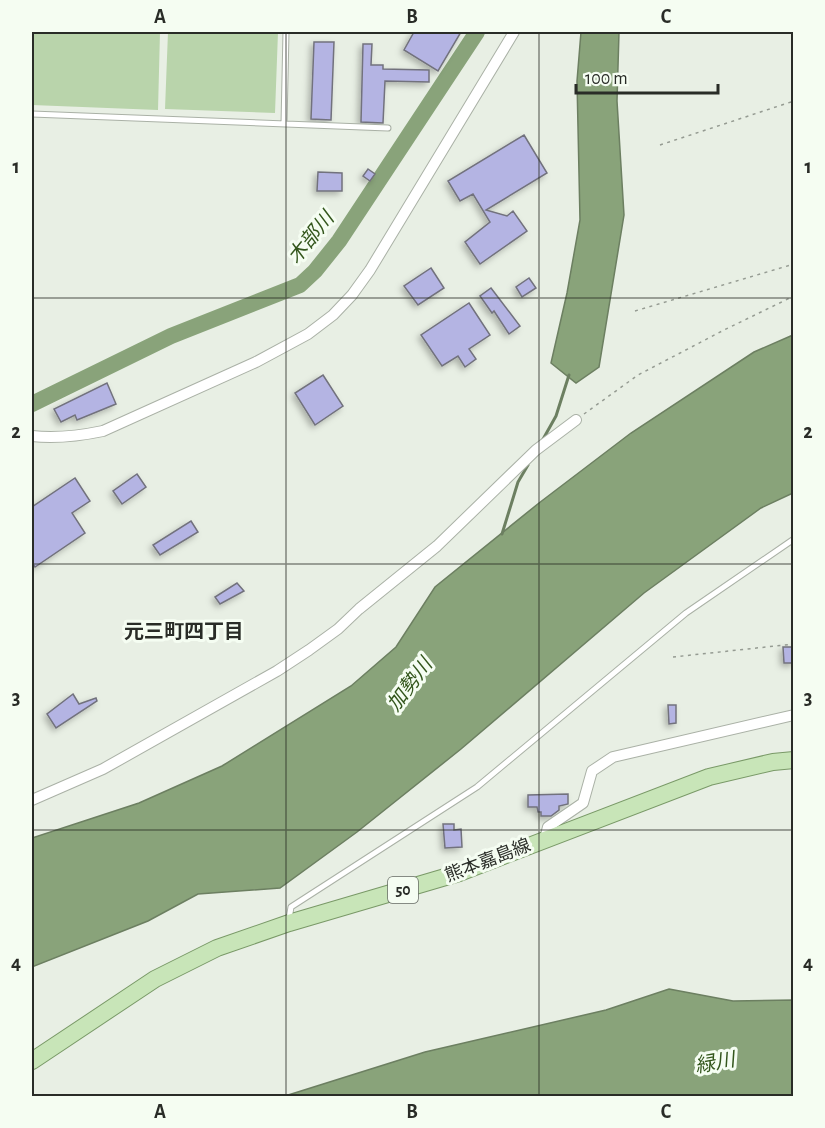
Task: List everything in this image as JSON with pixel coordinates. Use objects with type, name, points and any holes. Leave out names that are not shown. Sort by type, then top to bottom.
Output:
[{"type":"main road","name":"熊本嘉島線","points":[[32,1061],[155,979],[217,948],[288,923],[459,873],[709,777],[773,762],[794,760]]},
{"type":"street","points":[[32,436],[52,438],[103,431],[256,362],[308,334],[333,315],[352,295],[369,270],[514,32]]},
{"type":"street","points":[[32,800],[103,769],[277,671],[318,643],[437,546],[536,450],[576,420]]},
{"type":"street","points":[[545,839],[548,827],[583,803],[592,771],[613,757],[794,715]]},
{"type":"lane","points":[[284,124],[286,32]]},
{"type":"lane","points":[[32,114],[388,128]]},
{"type":"lane","points":[[288,923],[291,907],[477,787],[686,612],[794,539]]},
{"type":"path","points":[[791,32],[794,40]]},
{"type":"path","points":[[660,145],[794,101]]},
{"type":"path","points":[[635,311],[794,264]]},
{"type":"path","points":[[576,420],[638,375],[794,296]]},
{"type":"path","points":[[673,657],[794,644]]},
{"type":"shaded area","points":[[32,32],[160,32],[158,110],[32,105]]},
{"type":"shaded area","points":[[168,32],[278,32],[275,113],[165,109]]},
{"type":"water","points":[[581,32],[619,32],[617,101],[624,215],[599,367],[576,383],[551,363],[580,220],[577,81]]},
{"type":"water","name":"加勢川","points":[[793,335],[793,493],[761,508],[644,593],[461,749],[357,832],[280,888],[198,894],[148,921],[32,967],[32,838],[139,803],[222,766],[351,686],[396,647],[435,587],[539,503],[631,433],[754,352]]},
{"type":"water","name":"緑川","points":[[669,989],[733,1001],[793,1000],[793,1096],[285,1096],[425,1052],[606,1010]]},
{"type":"building","points":[[414,32],[461,32],[438,71],[404,50]]},
{"type":"building","points":[[314,42],[334,42],[331,120],[311,119]]},
{"type":"building","points":[[363,44],[372,44],[371,65],[383,65],[383,69],[429,70],[429,82],[385,81],[383,123],[361,122]]},
{"type":"building","points":[[524,135],[547,173],[486,210],[507,216],[513,211],[527,231],[480,264],[465,242],[490,222],[473,194],[460,201],[448,181]]},
{"type":"building","points":[[368,169],[375,174],[370,181],[363,176]]},
{"type":"building","points":[[318,172],[342,173],[342,191],[317,191]]},
{"type":"building","points":[[431,268],[444,288],[418,305],[404,286]]},
{"type":"building","points":[[529,278],[536,288],[522,297],[516,287]]},
{"type":"building","points":[[491,288],[520,326],[509,334],[494,311],[492,313],[480,296]]},
{"type":"building","points":[[469,303],[490,335],[469,349],[476,359],[465,367],[458,356],[442,366],[421,335]]},
{"type":"building","points":[[323,375],[343,406],[315,425],[295,393]]},
{"type":"building","points":[[107,383],[116,404],[77,420],[75,415],[61,422],[54,409]]},
{"type":"building","points":[[137,474],[146,487],[122,504],[113,491]]},
{"type":"building","points":[[75,478],[90,501],[72,513],[85,533],[35,567],[32,563],[32,507]]},
{"type":"building","points":[[191,521],[198,532],[160,555],[153,545]]},
{"type":"building","points":[[237,583],[244,591],[220,604],[215,597]]},
{"type":"building","points":[[783,647],[794,647],[794,663],[784,663]]},
{"type":"building","points":[[73,694],[79,704],[96,698],[97,701],[56,728],[47,714]]},
{"type":"building","points":[[668,705],[676,705],[676,723],[669,724]]},
{"type":"building","points":[[568,794],[568,804],[559,806],[559,810],[551,816],[541,816],[537,807],[528,807],[528,795]]},
{"type":"building","points":[[443,824],[454,824],[454,830],[461,829],[462,847],[445,848]]},
{"type":"waterway","name":"木部川","points":[[32,404],[171,336],[300,285],[315,271],[339,241],[477,32]]},
{"type":"waterway","points":[[542,441],[556,416],[569,375]]},
{"type":"waterway","points":[[502,534],[518,482],[528,465]]},
{"type":"district","name":"元三町四丁目","points":[[184,632]]}]
